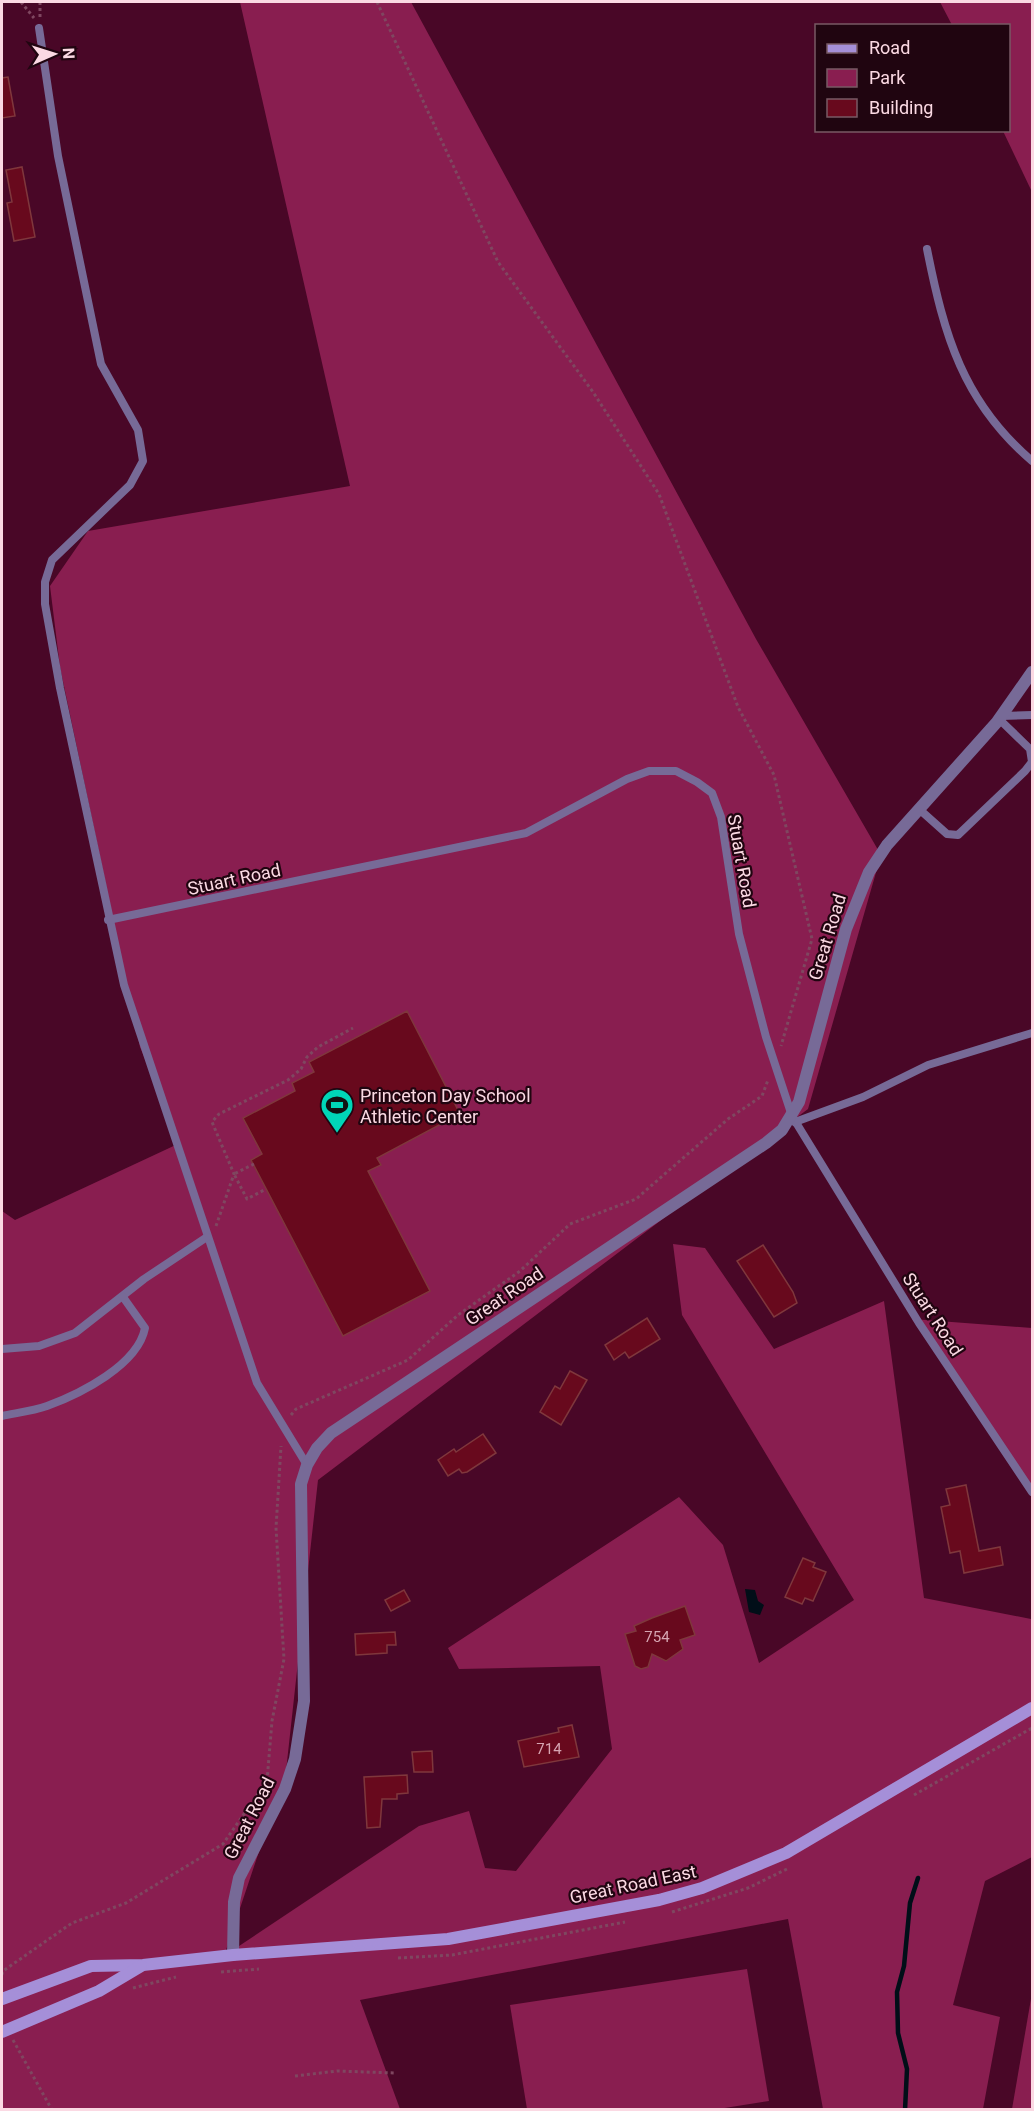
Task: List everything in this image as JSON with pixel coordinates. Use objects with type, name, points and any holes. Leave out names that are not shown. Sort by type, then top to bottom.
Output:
[{"type":"street","name":"Great Road","points":[[233,1955],[234,1902],[239,1878],[285,1789],[302,1728],[304,1701],[299,1503],[307,1465],[317,1448],[331,1433],[766,1143],[793,1119],[856,898],[887,845],[1000,718],[1032,672]]},
{"type":"street","name":"Great Road East","points":[[233,1955],[448,1940],[659,1900],[698,1890],[786,1853],[1032,1708]]},
{"type":"street","points":[[2,1999],[91,1966],[143,1965],[233,1955]]},
{"type":"street","points":[[6,2029],[99,1991],[143,1965]]},
{"type":"lane","points":[[39,28],[58,156],[101,364],[138,430],[144,461],[130,485],[52,560],[45,582],[45,604],[60,688],[108,920],[124,985],[257,1383],[307,1465]]},
{"type":"lane","points":[[927,249],[940,314],[968,383],[988,416],[1014,446],[1032,461]]},
{"type":"lane","points":[[1000,718],[1032,715]]},
{"type":"lane","points":[[919,809],[947,834],[958,835],[1025,771],[1032,762],[1030,749],[1000,718]]},
{"type":"lane","name":"Stuart Road","points":[[108,920],[526,833],[627,779],[649,771],[676,771],[712,793],[721,817],[739,934],[774,1064],[793,1119],[920,1323],[1032,1492]]},
{"type":"lane","points":[[793,1119],[863,1097],[928,1065],[1032,1033]]},
{"type":"lane","points":[[2,1349],[39,1346],[75,1333],[144,1279],[207,1237]]},
{"type":"lane","points":[[2,1416],[45,1407],[85,1390],[134,1353],[142,1341],[145,1328],[123,1297]]},
{"type":"path","points":[[21,2],[31,11],[39,28]]},
{"type":"path","points":[[39,28],[40,2]]},
{"type":"path","points":[[2,1975],[3,1971],[72,1923],[126,1903],[223,1844],[267,1781],[272,1721],[284,1659],[276,1528],[283,1424],[296,1409],[408,1360],[458,1316],[520,1271],[570,1224],[636,1199],[728,1119],[762,1096],[812,939],[774,775],[738,707],[659,494],[593,392],[498,262],[377,2]]},
{"type":"path","points":[[266,1189],[247,1199],[212,1122],[219,1114],[288,1080],[302,1069],[307,1057],[318,1047],[353,1028]]},
{"type":"path","points":[[207,1237],[217,1226],[234,1174],[254,1164]]},
{"type":"path","points":[[6,2029],[52,2109]]},
{"type":"path","points":[[295,2076],[338,2071],[395,2073]]},
{"type":"green space","points":[[240,2],[411,2],[756,639],[881,855],[808,1109],[318,1480],[286,1771],[224,1956],[419,1826],[469,1811],[485,1868],[516,1871],[612,1749],[600,1666],[459,1669],[448,1648],[679,1497],[723,1545],[759,1663],[854,1600],[682,1315],[673,1244],[705,1248],[774,1349],[884,1301],[924,1598],[1031,1619],[1032,1591],[1032,1857],[985,1881],[953,2005],[1000,2017],[983,2109],[823,2109],[788,1919],[360,2000],[400,2109],[2,2109],[2,1211],[15,1220],[180,1143],[140,1047],[60,667],[50,586],[88,531],[350,486]]},
{"type":"green space","points":[[940,2],[1032,2],[1032,192],[1003,132],[1010,132],[1010,24],[951,24]]},
{"type":"green space","points":[[912,1319],[1032,1328],[1032,1489]]},
{"type":"green space","points":[[747,1969],[769,2101],[712,2110],[527,2109],[510,2005]]},
{"type":"green space","points":[[1032,1993],[1032,2109],[1012,2109]]},
{"type":"shaded area","points":[[745,1589],[755,1590],[758,1601],[764,1605],[760,1615],[749,1612]]},
{"type":"building","points":[[8,77],[15,116],[2,118],[2,78]]},
{"type":"building","points":[[22,167],[35,237],[14,241],[7,203],[12,202],[6,170]]},
{"type":"building","points":[[407,1011],[460,1114],[377,1158],[381,1165],[368,1171],[430,1291],[343,1336],[251,1160],[262,1154],[243,1118],[295,1091],[292,1083],[314,1072],[309,1062]]},
{"type":"building","points":[[763,1245],[793,1292],[797,1303],[774,1317],[737,1261]]},
{"type":"building","points":[[647,1318],[660,1339],[629,1358],[625,1352],[614,1360],[605,1345]]},
{"type":"building","points":[[570,1371],[587,1380],[561,1425],[540,1412],[555,1386],[560,1389]]},
{"type":"building","points":[[483,1434],[496,1453],[467,1472],[462,1473],[459,1469],[448,1476],[438,1460],[454,1449],[456,1452]]},
{"type":"building","points":[[966,1485],[979,1551],[1000,1547],[1003,1565],[964,1573],[960,1551],[950,1553],[941,1507],[950,1505],[946,1489]]},
{"type":"building","points":[[803,1558],[815,1563],[813,1567],[826,1572],[813,1601],[805,1598],[802,1604],[785,1597]]},
{"type":"building","points":[[404,1590],[410,1601],[391,1611],[385,1600]]},
{"type":"building","points":[[685,1606],[695,1635],[680,1640],[683,1649],[666,1661],[652,1654],[648,1667],[641,1669],[635,1666],[625,1634],[636,1631],[634,1626]]},
{"type":"building","points":[[395,1632],[396,1645],[387,1645],[387,1653],[356,1655],[355,1634]]},
{"type":"building","points":[[572,1725],[579,1757],[524,1767],[518,1741],[559,1732],[558,1728]]},
{"type":"building","points":[[432,1751],[433,1772],[414,1772],[412,1752]]},
{"type":"building","points":[[407,1775],[408,1793],[397,1794],[397,1799],[382,1799],[380,1827],[367,1828],[364,1777]]},
{"type":"waterway","points":[[905,2110],[907,2069],[898,2033],[897,1992],[904,1966],[910,1903],[918,1878]]},
{"type":"place","name":"Princeton Day School Athletic Center","points":[[337,1134]]}]
